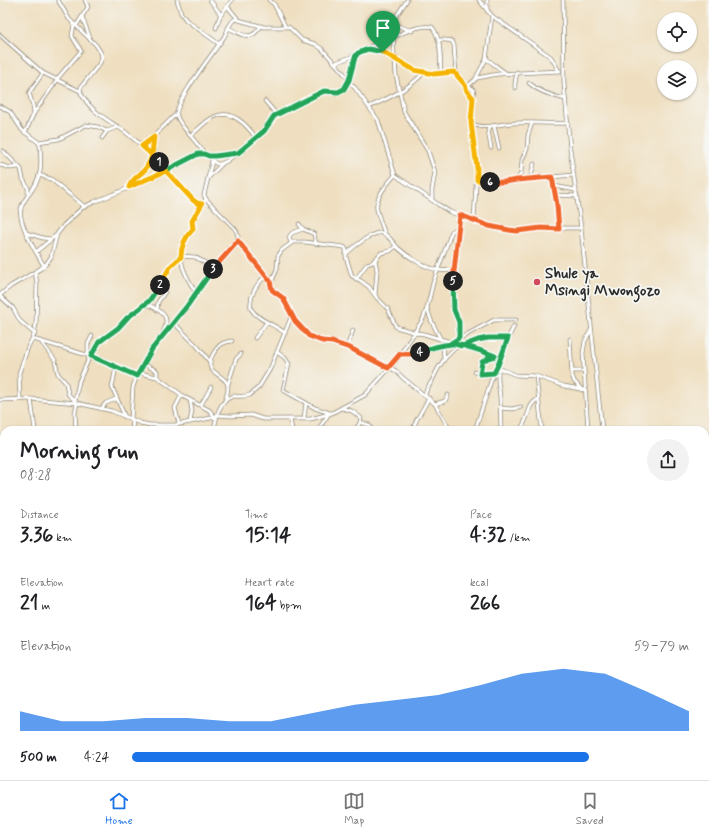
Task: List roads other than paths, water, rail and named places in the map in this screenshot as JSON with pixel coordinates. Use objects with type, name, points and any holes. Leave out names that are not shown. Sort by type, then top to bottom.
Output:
[{"type":"street","points":[[58,0],[65,13],[101,53],[102,58],[83,83],[80,91]]},
{"type":"street","points":[[25,133],[34,113],[57,79],[81,51],[72,36],[75,25],[88,7],[85,0]]},
{"type":"street","points":[[177,0],[181,13],[186,20],[219,44]]},
{"type":"street","points":[[210,0],[221,15]]},
{"type":"street","points":[[216,28],[221,15],[232,0]]},
{"type":"street","points":[[269,0],[274,4],[285,26]]},
{"type":"street","points":[[379,42],[407,0]]},
{"type":"street","points":[[479,0],[492,16],[550,57],[558,70]]},
{"type":"street","points":[[487,0],[487,11]]},
{"type":"street","points":[[563,0],[564,71],[568,123],[581,228],[602,426]]},
{"type":"street","points":[[216,8],[226,7]]},
{"type":"street","points":[[226,7],[238,19]]},
{"type":"street","points":[[476,79],[486,59],[492,16]]},
{"type":"street","points":[[82,17],[90,35],[90,40]]},
{"type":"street","points":[[142,146],[154,137],[155,134],[176,114],[182,97],[219,44],[231,21],[235,18],[261,26],[285,26],[292,30],[302,40],[315,44],[322,49],[355,88],[378,120],[395,175],[450,212],[489,226],[517,231],[541,228],[581,228]]},
{"type":"street","points":[[392,24],[412,30]]},
{"type":"street","points":[[392,24],[396,75],[404,112],[424,143],[434,168],[435,176],[431,194],[432,200]]},
{"type":"street","points":[[228,28],[242,35],[249,36],[257,33],[261,26]]},
{"type":"street","points":[[335,63],[368,49],[379,42],[425,26],[432,27],[436,34],[438,40],[441,74]]},
{"type":"street","points":[[0,36],[43,73],[80,91],[94,110],[142,146],[193,200],[202,204]]},
{"type":"street","points":[[438,40],[452,41],[454,45],[456,74]]},
{"type":"street","points":[[368,49],[383,52],[414,70],[434,74],[454,72],[473,89],[471,123],[477,168],[474,220]]},
{"type":"street","points":[[208,178],[223,163],[238,153],[264,131],[274,116],[324,91],[338,92],[344,89],[349,80],[357,54]]},
{"type":"street","points":[[486,59],[490,60],[494,65],[506,73]]},
{"type":"street","points":[[467,85],[476,79],[506,73],[558,70],[564,71]]},
{"type":"street","points":[[369,107],[399,91],[419,78],[424,72]]},
{"type":"street","points":[[515,88],[517,72]]},
{"type":"street","points":[[34,113],[29,93],[43,73]]},
{"type":"street","points":[[529,83],[536,89],[550,95],[566,99]]},
{"type":"street","points":[[265,101],[277,115]]},
{"type":"street","points":[[0,106],[12,114],[15,121],[25,133],[38,142],[60,139],[86,125],[98,127],[108,131]]},
{"type":"street","points":[[176,114],[204,154]]},
{"type":"street","points":[[191,135],[214,117],[227,115],[240,121],[256,138]]},
{"type":"street","points":[[471,123],[485,127],[513,123],[568,123]]},
{"type":"street","points":[[527,175],[522,160],[527,149],[528,135],[532,123]]},
{"type":"street","points":[[491,148],[488,130],[492,126]]},
{"type":"street","points":[[492,126],[499,148]]},
{"type":"street","points":[[102,138],[108,131],[118,127]]},
{"type":"street","points":[[485,127],[485,131],[489,134]]},
{"type":"street","points":[[129,187],[131,182],[146,168],[152,156],[154,137]]},
{"type":"street","points":[[38,142],[41,168],[39,175],[20,209],[22,224],[44,266]]},
{"type":"street","points":[[3,151],[10,156],[22,172],[23,179],[28,188],[28,195]]},
{"type":"street","points":[[36,252],[85,207],[167,171],[198,154],[209,156],[238,153]]},
{"type":"street","points":[[209,156],[212,161],[217,164],[223,163]]},
{"type":"street","points":[[212,161],[204,192],[206,199],[236,230],[238,241],[271,283],[272,290],[283,298],[295,321],[309,336],[347,347],[396,371],[435,404],[448,426]]},
{"type":"street","points":[[516,180],[527,175],[534,164]]},
{"type":"street","points":[[0,165],[11,168],[18,167]]},
{"type":"street","points":[[39,175],[51,179],[85,207]]},
{"type":"street","points":[[395,175],[383,190],[377,205],[377,212],[384,234],[396,246],[418,262],[438,270],[454,270]]},
{"type":"street","points":[[477,180],[494,183],[516,180],[527,175],[552,177],[574,175]]},
{"type":"street","points":[[552,177],[557,205],[559,229]]},
{"type":"street","points":[[554,186],[576,190]]},
{"type":"street","points":[[555,195],[577,196]]},
{"type":"street","points":[[196,293],[186,276],[181,262],[182,247],[187,236],[193,229],[192,221],[206,199]]},
{"type":"street","points":[[459,338],[459,322],[454,310],[452,295],[460,215]]},
{"type":"street","points":[[299,224],[303,229],[314,234],[316,244]]},
{"type":"street","points":[[0,400],[31,399],[76,402],[150,425],[179,424],[216,416],[251,415],[263,419],[290,419],[316,418],[330,414],[365,395],[389,368],[416,333],[427,308],[433,283],[451,233],[459,228]]},
{"type":"street","points":[[291,243],[289,236],[292,233],[303,229]]},
{"type":"street","points":[[26,233],[51,239]]},
{"type":"street","points":[[346,255],[366,239],[380,233],[384,234]]},
{"type":"street","points":[[35,334],[20,321],[13,308],[1,294],[44,266],[51,257],[56,234]]},
{"type":"street","points":[[132,426],[133,388],[152,349],[174,323],[214,268],[238,241]]},
{"type":"street","points":[[271,283],[277,269],[278,256],[282,250],[293,242],[306,242],[344,247],[352,276],[369,287],[388,309],[396,327],[495,356]]},
{"type":"street","points":[[356,279],[367,264],[373,262],[381,252],[390,250],[396,246]]},
{"type":"street","points":[[76,426],[75,413],[78,381],[89,356],[99,342],[149,301],[161,284],[170,267],[181,257],[195,257],[214,268]]},
{"type":"street","points":[[375,258],[377,271],[375,295]]},
{"type":"street","points":[[20,399],[19,372],[26,352],[35,334],[37,283],[35,272]]},
{"type":"street","points":[[266,276],[257,284],[250,306],[258,318],[285,333]]},
{"type":"street","points":[[157,310],[158,302],[165,292]]},
{"type":"street","points":[[146,304],[157,310],[166,320],[161,338]]},
{"type":"street","points":[[427,308],[441,340],[444,359]]},
{"type":"street","points":[[225,401],[234,396],[246,396],[254,393],[265,377],[292,315]]},
{"type":"street","points":[[400,354],[410,354],[452,343],[494,320],[516,320]]},
{"type":"street","points":[[255,338],[267,322]]},
{"type":"street","points":[[174,323],[198,347],[210,362]]},
{"type":"street","points":[[476,426],[494,373],[499,365],[508,338],[514,326]]},
{"type":"street","points":[[588,426],[583,390],[583,353],[585,341],[592,328]]},
{"type":"street","points":[[347,347],[353,330]]},
{"type":"street","points":[[89,356],[88,344],[92,336]]},
{"type":"street","points":[[424,395],[437,368],[444,359],[460,346],[488,338],[508,338]]},
{"type":"street","points":[[33,339],[42,343],[89,356],[138,375],[158,377],[181,396],[200,404],[216,416]]},
{"type":"street","points":[[570,339],[574,381],[583,390]]},
{"type":"street","points":[[228,384],[225,380],[214,373],[210,367],[210,362],[220,344],[232,341]]},
{"type":"street","points":[[42,343],[54,360],[58,374],[66,383],[68,394],[76,402]]},
{"type":"street","points":[[277,352],[285,358],[289,364],[283,390],[330,414]]},
{"type":"street","points":[[215,426],[216,416],[225,401],[228,384],[236,359],[241,354]]},
{"type":"street","points":[[495,356],[499,365],[498,381],[501,426]]},
{"type":"street","points":[[480,374],[482,362],[495,356]]},
{"type":"street","points":[[144,364],[157,371],[158,377]]},
{"type":"street","points":[[499,365],[516,375],[536,376],[571,388],[583,390]]},
{"type":"street","points":[[116,367],[112,387],[124,416]]},
{"type":"street","points":[[572,371],[583,372]]},
{"type":"street","points":[[475,372],[480,374],[494,373]]},
{"type":"street","points":[[536,376],[541,426]]},
{"type":"street","points":[[571,388],[573,377]]},
{"type":"street","points":[[192,410],[200,404],[211,387]]},
{"type":"street","points":[[435,404],[445,401],[448,395]]},
{"type":"street","points":[[179,424],[175,408],[181,396]]},
{"type":"street","points":[[414,426],[428,398]]},
{"type":"street","points":[[31,399],[34,426]]},
{"type":"street","points":[[101,409],[106,403],[116,399]]},
{"type":"street","points":[[522,426],[530,407],[533,402],[538,399]]},
{"type":"street","points":[[190,400],[192,410],[190,422]]},
{"type":"street","points":[[304,418],[306,403]]},
{"type":"street","points":[[501,408],[512,409],[521,407]]},
{"type":"street","points":[[342,408],[352,411],[359,416],[361,420],[358,426]]},
{"type":"street","points":[[124,416],[132,411]]},
{"type":"street","points":[[321,426],[330,414]]},
{"type":"street","points":[[290,419],[291,426]]},
{"type":"street","points":[[360,422],[370,426]]},
{"type":"place","name":"Shule ya Msingi Mwongozo","points":[[537,282]]}]
